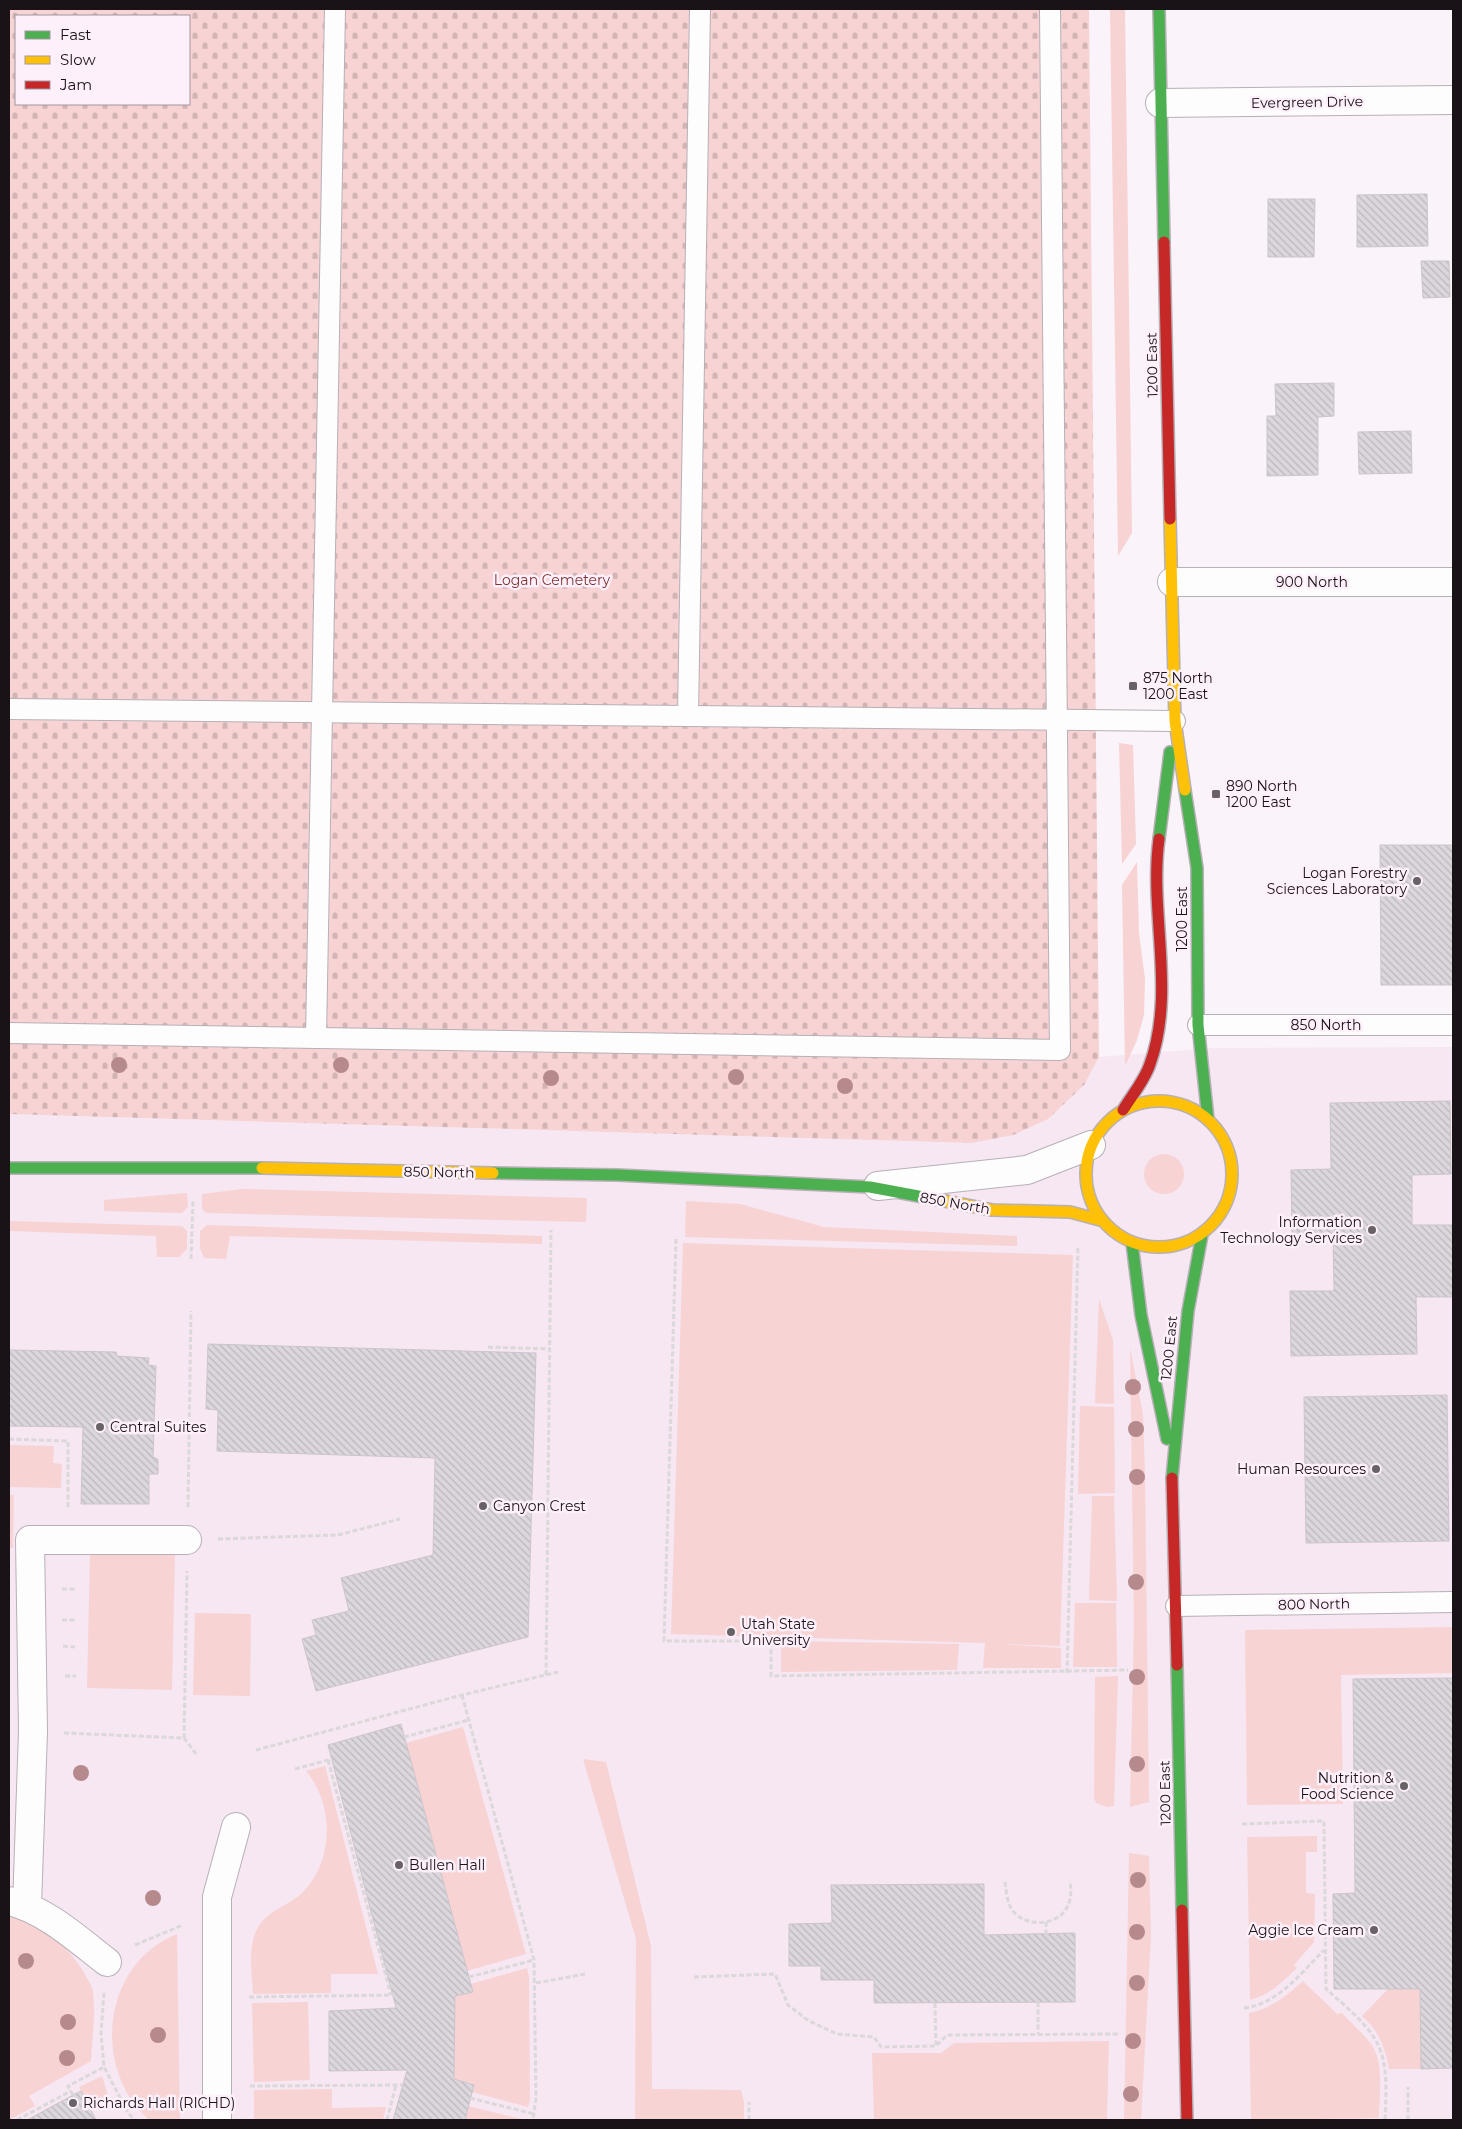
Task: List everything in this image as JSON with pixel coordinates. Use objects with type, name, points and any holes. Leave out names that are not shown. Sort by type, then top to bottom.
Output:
[{"type":"main road","name":"1200 East","points":[[1159,9],[1175,721],[1197,868],[1198,1025],[1208,1119]]},
{"type":"main road","name":"1200 East","points":[[1123,1110],[1150,1065],[1159,1028],[1161,989],[1155,866],[1175,721]]},
{"type":"main road","points":[[1167,1101],[1189,1106],[1208,1119],[1222,1135],[1231,1156],[1233,1178],[1229,1200],[1218,1220],[1202,1235],[1185,1243],[1168,1247],[1149,1247],[1132,1243],[1100,1220],[1088,1194],[1085,1169],[1091,1145],[1105,1125],[1123,1110],[1144,1102],[1167,1101]]},
{"type":"main road","name":"850 North","points":[[9,1168],[195,1167],[608,1175],[870,1187],[992,1210],[1070,1212],[1100,1220]]},
{"type":"main road","name":"1200 East","points":[[1187,2120],[1172,1465],[1188,1311],[1202,1235]]},
{"type":"main road","name":"1200 East","points":[[1132,1243],[1140,1315],[1172,1465]]},
{"type":"street","name":"Evergreen Drive","points":[[1160,103],[1453,100]]},
{"type":"street","name":"900 North","points":[[1172,582],[1453,582]]},
{"type":"street","name":"850 North","points":[[870,1187],[1027,1170],[1091,1145]]},
{"type":"street","points":[[107,1962],[60,1926],[18,1903],[33,1731],[30,1540],[187,1540]]},
{"type":"street","points":[[217,2120],[217,1897],[236,1827]]},
{"type":"lane","points":[[316,1038],[335,9]]},
{"type":"lane","points":[[688,715],[700,9]]},
{"type":"lane","points":[[9,1033],[1060,1050],[1050,9]]},
{"type":"lane","points":[[9,709],[1175,721]]},
{"type":"lane","name":"850 North","points":[[1198,1025],[1453,1025]]},
{"type":"lane","name":"800 North","points":[[1176,1606],[1453,1602]]},
{"type":"path","points":[[192,1259],[194,1196]]},
{"type":"path","points":[[546,1675],[551,1230]]},
{"type":"path","points":[[676,1239],[664,1641],[771,1641],[771,1676],[1067,1673],[1128,1670]]},
{"type":"path","points":[[1067,1673],[1078,1246]]},
{"type":"path","points":[[488,1348],[550,1349]]},
{"type":"path","points":[[9,1439],[68,1441],[67,1540]]},
{"type":"path","points":[[187,1540],[338,1535],[400,1519]]},
{"type":"path","points":[[256,1750],[462,1695],[558,1672]]},
{"type":"path","points":[[462,1695],[534,1960],[536,1983],[536,2098],[532,2120]]},
{"type":"path","points":[[404,1737],[469,1720]]},
{"type":"path","points":[[33,1731],[184,1738],[197,1755]]},
{"type":"path","points":[[248,1997],[392,1995],[330,1759],[295,1769]]},
{"type":"path","points":[[1242,1824],[1324,1822],[1326,1988],[1356,2016],[1375,2040],[1382,2056],[1386,2088],[1385,2120]]},
{"type":"path","points":[[1005,1882],[1010,1908],[1015,1914],[1024,1920],[1046,1922],[1062,1914],[1067,1907],[1071,1898],[1070,1881]]},
{"type":"path","points":[[1046,1922],[1046,1934]]},
{"type":"path","points":[[135,2120],[128,2113],[104,2067],[101,2033],[107,1962],[137,1944],[183,1925]]},
{"type":"path","points":[[1244,2008],[1254,2007],[1276,1996],[1325,1950]]},
{"type":"path","points":[[469,1977],[534,1960]]},
{"type":"path","points":[[536,1983],[585,1974]]},
{"type":"path","points":[[694,1977],[775,1974],[788,2004],[809,2020],[837,2034],[874,2037],[881,2047],[936,2046],[947,2035],[1118,2034]]},
{"type":"path","points":[[1038,2002],[1038,2034]]},
{"type":"path","points":[[935,2003],[936,2046]]},
{"type":"path","points":[[73,2095],[68,2086],[104,2067]]},
{"type":"path","points":[[386,2120],[396,2084]]},
{"type":"path","points":[[247,2086],[402,2084]]},
{"type":"path","points":[[1408,2088],[1408,2120]]},
{"type":"path","points":[[17,2120],[71,2091]]},
{"type":"path","points":[[470,2098],[534,2114]]},
{"type":"path","points":[[749,2102],[749,2120]]},
{"type":"shaded area","name":"Utah State University","points":[[1453,1047],[1453,2120],[9,2120],[9,1114],[971,1143],[1084,1085],[1099,1057],[1212,1048]]},
{"type":"green space","name":"Logan Cemetery","points":[[9,9],[1089,9],[1099,1057],[1084,1085],[1048,1119],[1013,1135],[971,1143],[9,1114]]},
{"type":"green space","points":[[1110,9],[1125,9],[1132,533],[1118,556]]},
{"type":"green space","points":[[1119,743],[1133,745],[1136,844],[1122,864]]},
{"type":"green space","points":[[1137,862],[1139,933],[1145,979],[1144,1015],[1137,1040],[1125,1066],[1122,885]]},
{"type":"green space","points":[[1164,1154],[1175,1157],[1181,1163],[1184,1174],[1181,1185],[1175,1191],[1164,1194],[1153,1191],[1147,1185],[1144,1174],[1147,1163],[1153,1157]]},
{"type":"green space","points":[[242,1189],[587,1198],[586,1222],[206,1213],[202,1209],[202,1194]]},
{"type":"green space","points":[[187,1193],[188,1207],[182,1213],[104,1211],[104,1200]]},
{"type":"green space","points":[[686,1201],[740,1204],[824,1227],[1017,1236],[1017,1246],[685,1237]]},
{"type":"green space","points":[[9,1221],[182,1226],[187,1231],[187,1249],[179,1257],[157,1257],[156,1236],[9,1231]]},
{"type":"green space","points":[[207,1225],[542,1236],[542,1244],[230,1236],[226,1259],[204,1258],[200,1248],[200,1231]]},
{"type":"green space","points":[[683,1243],[1073,1255],[1060,1646],[1000,1644],[1061,1648],[1061,1668],[983,1668],[985,1643],[671,1634]]},
{"type":"green space","points":[[1099,1299],[1113,1340],[1114,1404],[1095,1403]]},
{"type":"green space","points":[[1130,1348],[1143,1414],[1149,1802],[1130,1807],[1134,1624]]},
{"type":"green space","points":[[1080,1406],[1114,1407],[1115,1493],[1078,1494]]},
{"type":"green space","points":[[9,1445],[54,1446],[53,1463],[62,1464],[61,1488],[9,1487]]},
{"type":"green space","points":[[9,1495],[14,1495],[13,1548],[9,1548]]},
{"type":"green space","points":[[1092,1496],[1114,1496],[1117,1601],[1089,1600]]},
{"type":"green space","points":[[90,1554],[175,1555],[172,1690],[87,1688]]},
{"type":"green space","points":[[1075,1603],[1116,1603],[1117,1667],[1073,1667]]},
{"type":"green space","points":[[195,1613],[251,1614],[250,1696],[193,1695]]},
{"type":"green space","points":[[1453,1627],[1453,1673],[1341,1675],[1343,1804],[1247,1805],[1245,1630]]},
{"type":"green space","points":[[781,1641],[959,1644],[957,1670],[781,1672]]},
{"type":"green space","points":[[1118,1676],[1114,1806],[1107,1807],[1096,1803],[1094,1798],[1095,1677]]},
{"type":"green space","points":[[463,1727],[526,1954],[467,1971],[406,1743]]},
{"type":"green space","points":[[583,1759],[606,1762],[651,1946],[652,2089],[741,2090],[744,2102],[744,2120],[635,2120],[636,1939]]},
{"type":"green space","points":[[325,1766],[378,1974],[331,1974],[331,1993],[253,1994],[251,1958],[256,1931],[265,1918],[301,1894],[312,1881],[320,1866],[327,1834],[326,1817],[322,1800],[306,1771]]},
{"type":"green space","points":[[1317,1836],[1317,1852],[1306,1852],[1306,1893],[1315,1894],[1314,1942],[1294,1965],[1297,1968],[1286,1978],[1270,1991],[1250,2000],[1247,1837]]},
{"type":"green space","points":[[1129,1853],[1149,1856],[1151,1935],[1141,2120],[1124,2120]]},
{"type":"green space","points":[[9,1913],[51,1936],[76,1960],[93,1992],[94,2009],[91,2061],[29,2096],[35,2106],[9,2120]]},
{"type":"green space","points":[[177,1934],[180,2120],[149,2120],[130,2098],[118,2073],[113,2046],[113,2019],[120,1992],[133,1968],[152,1948]]},
{"type":"green space","points":[[527,1968],[529,1977],[530,2100],[528,2107],[472,2092],[473,2084],[454,2079],[455,1996],[473,1992],[471,1984]]},
{"type":"green space","points":[[1303,1981],[1337,2014],[1342,2013],[1371,2044],[1380,2070],[1379,2118],[1251,2120],[1249,2013],[1272,2005]]},
{"type":"green space","points":[[1388,1989],[1420,1989],[1421,2069],[1389,2069],[1377,2034],[1362,2016]]},
{"type":"green space","points":[[308,2002],[310,2080],[254,2082],[252,2003]]},
{"type":"green space","points":[[1109,2041],[1107,2120],[874,2120],[872,2053],[941,2053],[954,2043]]},
{"type":"green space","points":[[102,2076],[109,2099],[108,2104],[92,2111],[79,2087]]},
{"type":"green space","points":[[332,2089],[332,2108],[386,2107],[383,2120],[254,2120],[254,2090]]},
{"type":"green space","points":[[468,2106],[526,2120],[465,2120]]},
{"type":"building","points":[[1427,194],[1428,246],[1357,247],[1357,195]]},
{"type":"building","points":[[1268,199],[1315,199],[1314,257],[1268,257]]},
{"type":"building","points":[[1421,261],[1449,261],[1450,297],[1423,298]]},
{"type":"building","points":[[1334,383],[1334,416],[1318,417],[1318,475],[1267,476],[1267,416],[1276,416],[1275,384]]},
{"type":"building","points":[[1411,431],[1412,473],[1359,474],[1358,432]]},
{"type":"building","name":"Logan Forestry Sciences Laboratory","points":[[1380,845],[1453,845],[1453,985],[1381,985]]},
{"type":"building","name":"Information Technology Services","points":[[1450,1101],[1451,1174],[1412,1175],[1412,1225],[1452,1225],[1453,1297],[1416,1297],[1417,1354],[1291,1356],[1290,1291],[1334,1291],[1333,1234],[1292,1234],[1291,1170],[1331,1169],[1330,1103]]},
{"type":"building","name":"Canyon Crest","points":[[208,1344],[536,1353],[528,1637],[316,1691],[302,1639],[316,1635],[312,1620],[349,1611],[341,1578],[433,1555],[435,1458],[217,1451],[218,1410],[206,1409]]},
{"type":"building","name":"Central Suites","points":[[9,1350],[116,1352],[117,1356],[149,1358],[148,1365],[156,1366],[153,1457],[158,1459],[158,1474],[149,1474],[149,1504],[81,1504],[83,1427],[9,1426]]},
{"type":"building","name":"Human Resources","points":[[1447,1395],[1449,1541],[1306,1543],[1304,1397]]},
{"type":"building","name":"Nutrition & Food Science","points":[[1453,1678],[1453,2068],[1421,2069],[1420,1989],[1334,1989],[1333,1894],[1355,1893],[1353,1679]]},
{"type":"building","name":"Bullen Hall","points":[[401,1724],[473,1992],[455,1996],[454,2079],[474,2085],[465,2120],[393,2120],[407,2070],[329,2071],[329,2011],[396,2008],[328,1745]]},
{"type":"building","points":[[984,1884],[984,1935],[1075,1933],[1075,2002],[874,2003],[874,1980],[821,1980],[821,1966],[789,1966],[789,1924],[832,1923],[831,1885]]},
{"type":"building","name":"Richards Hall (RICHD)","points":[[81,2091],[96,2120],[27,2120],[73,2095]]},
{"type":"traffic: fast","points":[[1159,9],[1164,242]]},
{"type":"traffic: fast","points":[[1159,839],[1170,752]]},
{"type":"traffic: fast","points":[[1185,790],[1197,868],[1198,1025],[1208,1119]]},
{"type":"traffic: fast","points":[[9,1168],[262,1168]]},
{"type":"traffic: fast","points":[[493,1173],[617,1175],[870,1187],[945,1201]]},
{"type":"traffic: fast","points":[[1172,1478],[1188,1311],[1202,1235]]},
{"type":"traffic: fast","points":[[1132,1243],[1141,1315],[1167,1439]]},
{"type":"traffic: fast","points":[[1177,1665],[1182,1910]]},
{"type":"traffic: slow","points":[[1170,519],[1175,721],[1185,790]]},
{"type":"traffic: slow","points":[[1159,1101],[1187,1106],[1211,1122],[1227,1146],[1232,1174],[1227,1202],[1211,1226],[1187,1242],[1159,1247],[1131,1242],[1107,1226],[1091,1202],[1086,1174],[1091,1146],[1107,1122],[1131,1106],[1159,1101]]},
{"type":"traffic: slow","points":[[262,1168],[493,1173]]},
{"type":"traffic: slow","points":[[945,1201],[992,1210],[1070,1212],[1100,1220]]},
{"type":"traffic: jam","points":[[1164,242],[1170,519]]},
{"type":"traffic: jam","points":[[1123,1110],[1148,1070],[1157,1037],[1161,1009],[1162,980],[1157,895],[1159,839]]},
{"type":"traffic: jam","points":[[1172,1478],[1177,1665]]},
{"type":"traffic: jam","points":[[1182,1910],[1187,2120]]},
{"type":"place","name":"875 North 1200 East","points":[[1133,686]]},
{"type":"place","name":"890 North 1200 East","points":[[1216,794]]},
{"type":"place","name":"Logan Forestry Sciences Laboratory","points":[[1417,881]]},
{"type":"place","name":"Information Technology Services","points":[[1372,1230]]},
{"type":"place","name":"Central Suites","points":[[100,1427]]},
{"type":"place","name":"Human Resources","points":[[1376,1469]]},
{"type":"place","name":"Canyon Crest","points":[[483,1506]]},
{"type":"place","name":"Utah State University","points":[[731,1632]]},
{"type":"place","name":"Nutrition & Food Science","points":[[1404,1786]]},
{"type":"place","name":"Bullen Hall","points":[[399,1865]]},
{"type":"place","name":"Aggie Ice Cream","points":[[1374,1930]]},
{"type":"place","name":"Richards Hall (RICHD)","points":[[73,2103]]}]
